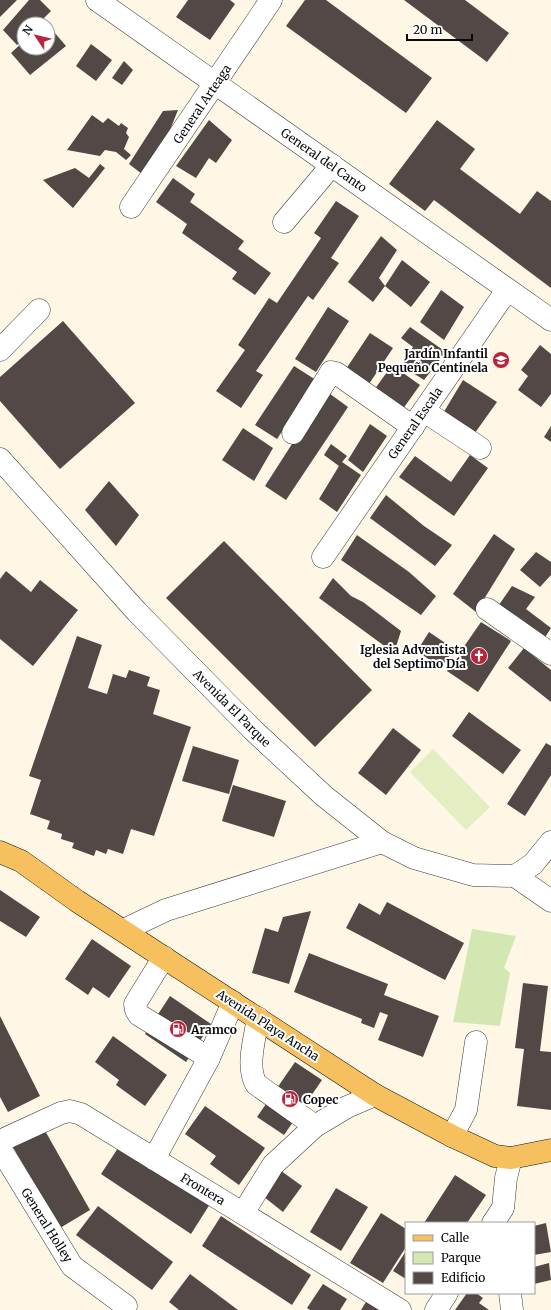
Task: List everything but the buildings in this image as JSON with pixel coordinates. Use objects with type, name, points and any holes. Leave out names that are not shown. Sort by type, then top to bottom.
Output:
[{"type":"main road","name":"Avenida Playa Ancha","points":[[0,852],[21,861],[77,900],[375,1095],[452,1136],[495,1156],[511,1158],[551,1150]]},
{"type":"street","name":"General del Canto","points":[[97,0],[551,320]]},
{"type":"street","name":"General Arteaga","points":[[131,208],[216,84],[271,0]]},
{"type":"street","points":[[284,222],[332,165]]},
{"type":"street","name":"General Escala","points":[[323,557],[507,290]]},
{"type":"street","points":[[0,350],[39,310]]},
{"type":"street","points":[[293,433],[332,372],[418,419],[480,448]]},
{"type":"street","name":"Avenida El Parque","points":[[0,459],[137,612],[253,730],[324,796],[382,842],[414,858],[450,870],[473,875],[515,876]]},
{"type":"street","points":[[487,609],[551,654]]},
{"type":"street","points":[[124,930],[166,910],[382,842]]},
{"type":"street","points":[[551,842],[533,864],[515,876],[551,901]]},
{"type":"street","points":[[164,957],[135,1004],[136,1010],[139,1015],[209,1058]]},
{"type":"street","points":[[154,1159],[209,1058],[233,1002]]},
{"type":"street","points":[[258,1018],[253,1046],[252,1077],[256,1084],[315,1126]]},
{"type":"street","points":[[452,1136],[466,1110],[476,1042]]},
{"type":"street","points":[[243,1213],[274,1164],[315,1126],[347,1107],[375,1095]]},
{"type":"street","name":"Frontera","points":[[0,1141],[61,1113],[70,1111],[81,1114],[400,1310]]},
{"type":"street","name":"General Holley","points":[[0,1148],[72,1266],[126,1306]]},
{"type":"street","points":[[500,1218],[511,1158]]},
{"type":"street","points":[[436,1310],[446,1294]]},
{"type":"street","points":[[510,1294],[512,1310]]},
{"type":"green space","points":[[433,749],[490,807],[466,830],[410,772]]},
{"type":"green space","points":[[472,929],[516,936],[504,968],[510,973],[500,1026],[453,1022]]},
{"type":"place","name":"Jardín Infantil Pequeño Centinela","points":[[501,360]]},
{"type":"place","name":"Iglesia Adventista del Septimo Día","points":[[479,656]]},
{"type":"place","name":"Aramco","points":[[178,1029]]},
{"type":"place","name":"Copec","points":[[290,1099]]}]
